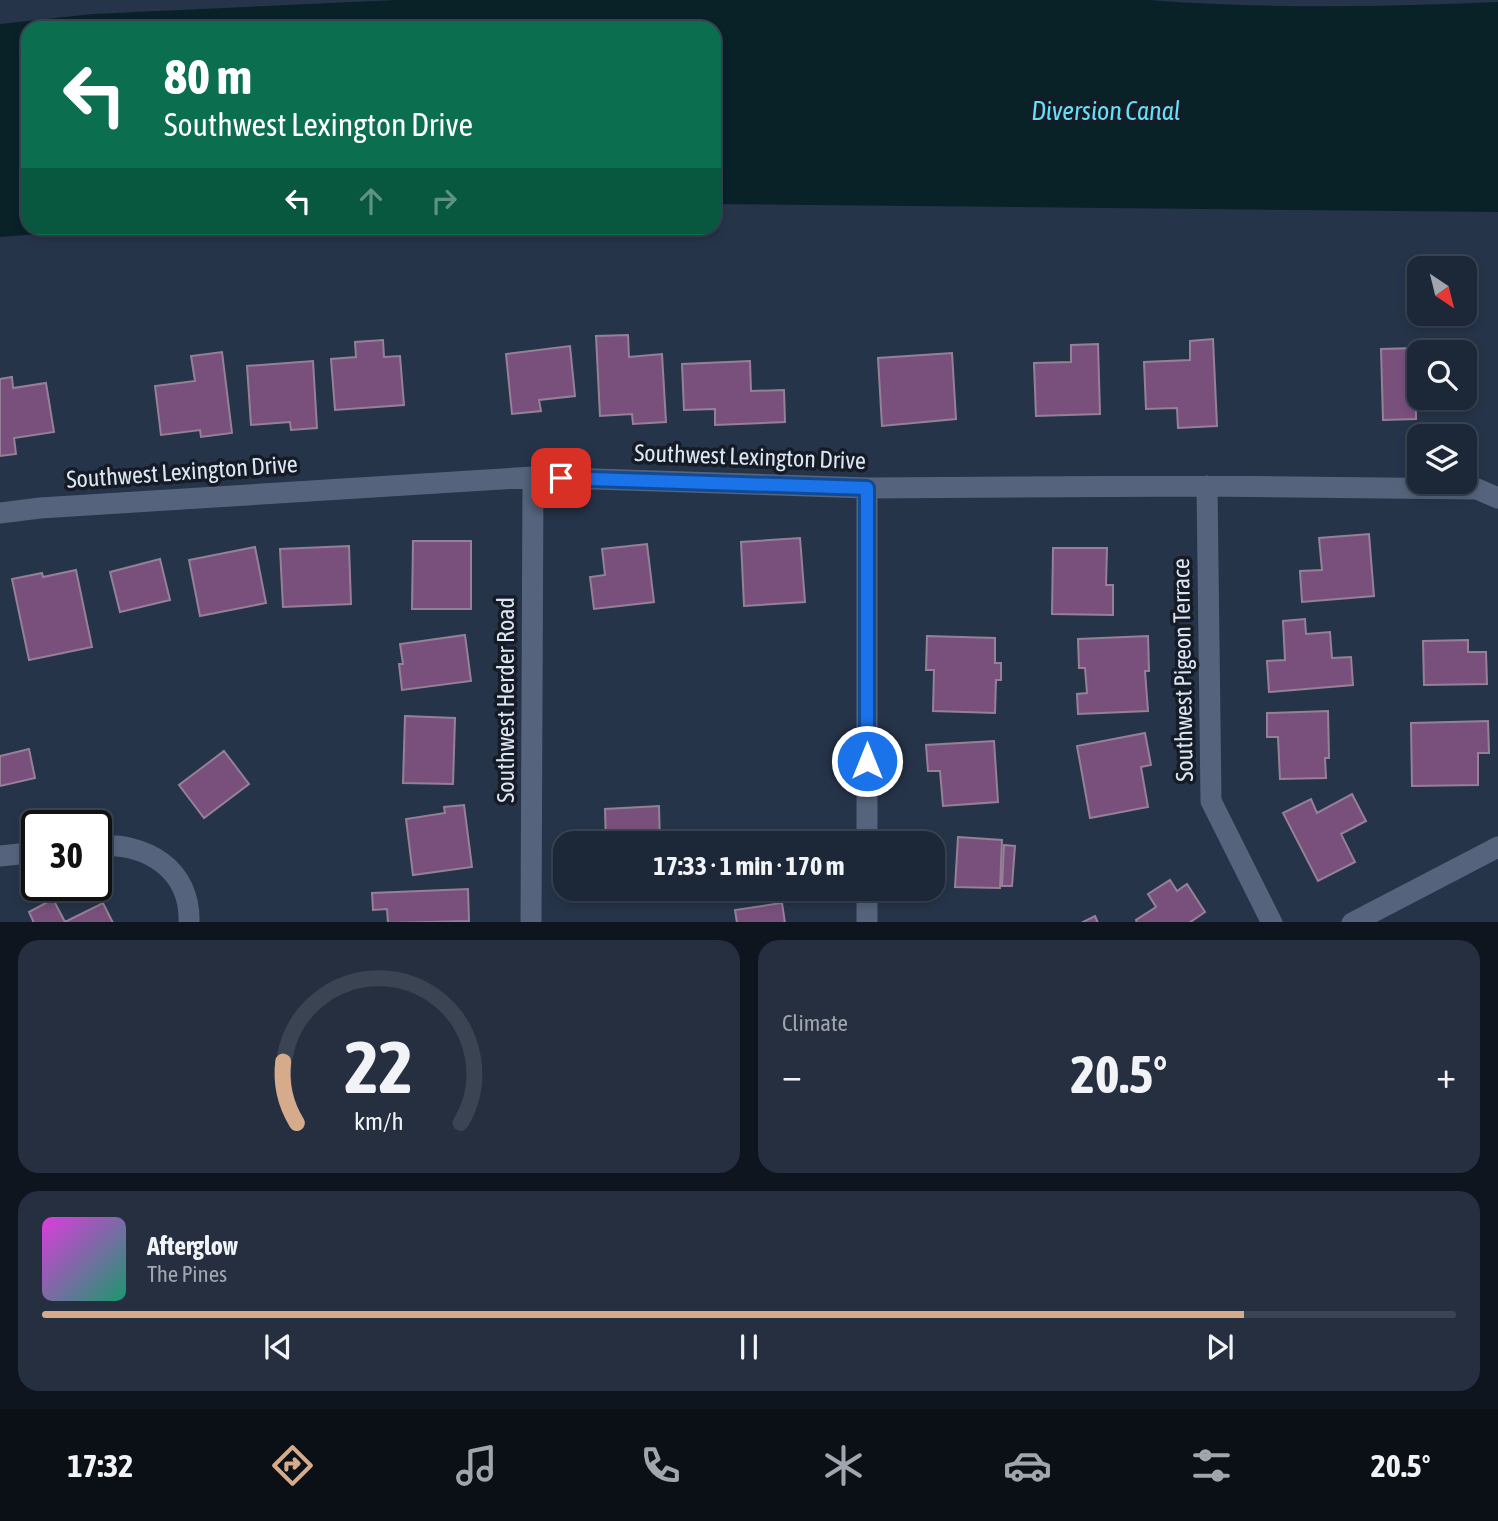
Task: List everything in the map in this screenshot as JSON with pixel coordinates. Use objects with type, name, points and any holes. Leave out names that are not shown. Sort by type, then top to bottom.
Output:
[{"type":"street","name":"Southwest Lexington Drive","points":[[0,513],[40,508],[533,477],[867,488],[1207,486],[1477,489],[1498,498]]},
{"type":"street","name":"Southwest Herder Road","points":[[531,922],[533,477]]},
{"type":"street","name":"Southwest Pigeon Terrace","points":[[1207,486],[1211,801],[1272,922]]},
{"type":"street","points":[[867,488],[867,831]]},
{"type":"street","points":[[112,845],[149,853],[162,862],[181,887],[188,922]]},
{"type":"street","points":[[1352,922],[1498,847]]},
{"type":"street","points":[[0,856],[21,854]]},
{"type":"street","points":[[867,901],[867,922]]},
{"type":"water","name":"Diversion Canal","points":[[396,0],[1149,0],[1324,6],[1498,2],[1498,212],[721,204],[721,21],[28,21],[93,14]]},
{"type":"water","points":[[21,22],[21,235],[26,235],[0,237],[0,24]]},
{"type":"building","points":[[628,335],[629,357],[662,354],[666,422],[633,424],[632,414],[600,416],[596,336]]},
{"type":"building","points":[[1213,339],[1217,426],[1178,428],[1177,408],[1146,409],[1144,362],[1190,360],[1190,341]]},
{"type":"building","points":[[383,340],[384,357],[400,356],[404,405],[335,410],[331,359],[356,357],[355,342]]},
{"type":"building","points":[[1098,344],[1100,414],[1036,416],[1034,363],[1071,362],[1071,345]]},
{"type":"building","points":[[570,346],[575,396],[539,400],[541,411],[512,414],[506,354]]},
{"type":"building","points":[[1407,348],[1407,410],[1416,410],[1416,419],[1383,420],[1381,349]]},
{"type":"building","points":[[222,352],[232,433],[201,437],[200,430],[161,435],[155,386],[195,381],[191,356]]},
{"type":"building","points":[[952,353],[956,419],[882,426],[878,358]]},
{"type":"building","points":[[313,361],[317,428],[291,430],[290,422],[251,425],[247,366]]},
{"type":"building","points":[[750,361],[751,391],[784,390],[785,422],[715,425],[715,409],[684,410],[682,364]]},
{"type":"building","points":[[12,377],[13,388],[46,383],[54,432],[14,438],[16,454],[0,456],[0,379]]},
{"type":"building","points":[[1369,534],[1374,596],[1302,602],[1300,571],[1322,570],[1319,538]]},
{"type":"building","points":[[800,538],[805,602],[744,606],[741,542]]},
{"type":"building","points":[[413,541],[471,541],[471,609],[412,609]]},
{"type":"building","points":[[647,544],[654,602],[594,609],[590,577],[605,575],[602,549]]},
{"type":"building","points":[[349,546],[351,604],[283,607],[280,549]]},
{"type":"building","points":[[255,547],[266,603],[200,616],[189,560]]},
{"type":"building","points":[[1053,548],[1107,548],[1106,585],[1113,585],[1113,615],[1052,614]]},
{"type":"building","points":[[160,559],[170,600],[120,612],[110,572]]},
{"type":"building","points":[[76,570],[92,647],[29,660],[12,579],[42,573],[43,577]]},
{"type":"building","points":[[1305,619],[1306,634],[1330,632],[1332,658],[1351,657],[1353,685],[1269,692],[1267,661],[1285,660],[1283,621]]},
{"type":"building","points":[[465,635],[471,681],[402,690],[399,664],[403,664],[400,644]]},
{"type":"building","points":[[927,636],[995,638],[995,663],[1001,663],[1001,680],[996,680],[995,713],[933,711],[934,670],[926,670]]},
{"type":"building","points":[[1148,636],[1149,671],[1145,671],[1148,711],[1078,714],[1077,694],[1087,693],[1085,668],[1079,668],[1078,639]]},
{"type":"building","points":[[1468,640],[1468,652],[1486,652],[1487,684],[1424,685],[1423,641]]},
{"type":"building","points":[[1328,711],[1329,758],[1325,758],[1326,778],[1280,779],[1278,737],[1267,737],[1267,713]]},
{"type":"building","points":[[405,716],[455,718],[453,784],[403,783]]},
{"type":"building","points":[[1488,721],[1489,753],[1478,753],[1478,785],[1412,786],[1411,723]]},
{"type":"building","points":[[1145,733],[1151,765],[1141,767],[1148,807],[1090,818],[1077,746]]},
{"type":"building","points":[[994,741],[998,802],[943,806],[940,771],[928,771],[926,745]]},
{"type":"building","points":[[29,749],[35,778],[0,786],[0,756]]},
{"type":"building","points":[[224,751],[249,784],[204,818],[179,785]]},
{"type":"building","points":[[1352,794],[1366,821],[1341,834],[1355,862],[1318,881],[1283,813],[1311,799],[1317,813]]},
{"type":"building","points":[[464,805],[472,867],[413,875],[406,819],[445,813],[444,807]]},
{"type":"building","points":[[659,806],[660,831],[606,831],[605,809]]},
{"type":"building","points":[[958,837],[1002,840],[1000,888],[955,887]]},
{"type":"building","points":[[1004,845],[1015,846],[1012,886],[1002,886]]},
{"type":"building","points":[[1170,880],[1177,891],[1187,884],[1205,912],[1190,922],[1137,922],[1156,907],[1148,894]]},
{"type":"building","points":[[468,889],[469,921],[388,922],[387,909],[373,910],[372,893]]},
{"type":"building","points":[[54,901],[65,922],[34,922],[29,912]]},
{"type":"building","points":[[103,903],[112,922],[65,922]]},
{"type":"building","points":[[782,903],[785,922],[737,922],[735,910]]},
{"type":"building","points":[[1095,916],[1098,922],[1083,922]]},
{"type":"route","points":[[561,478],[867,488],[867,761]]}]
